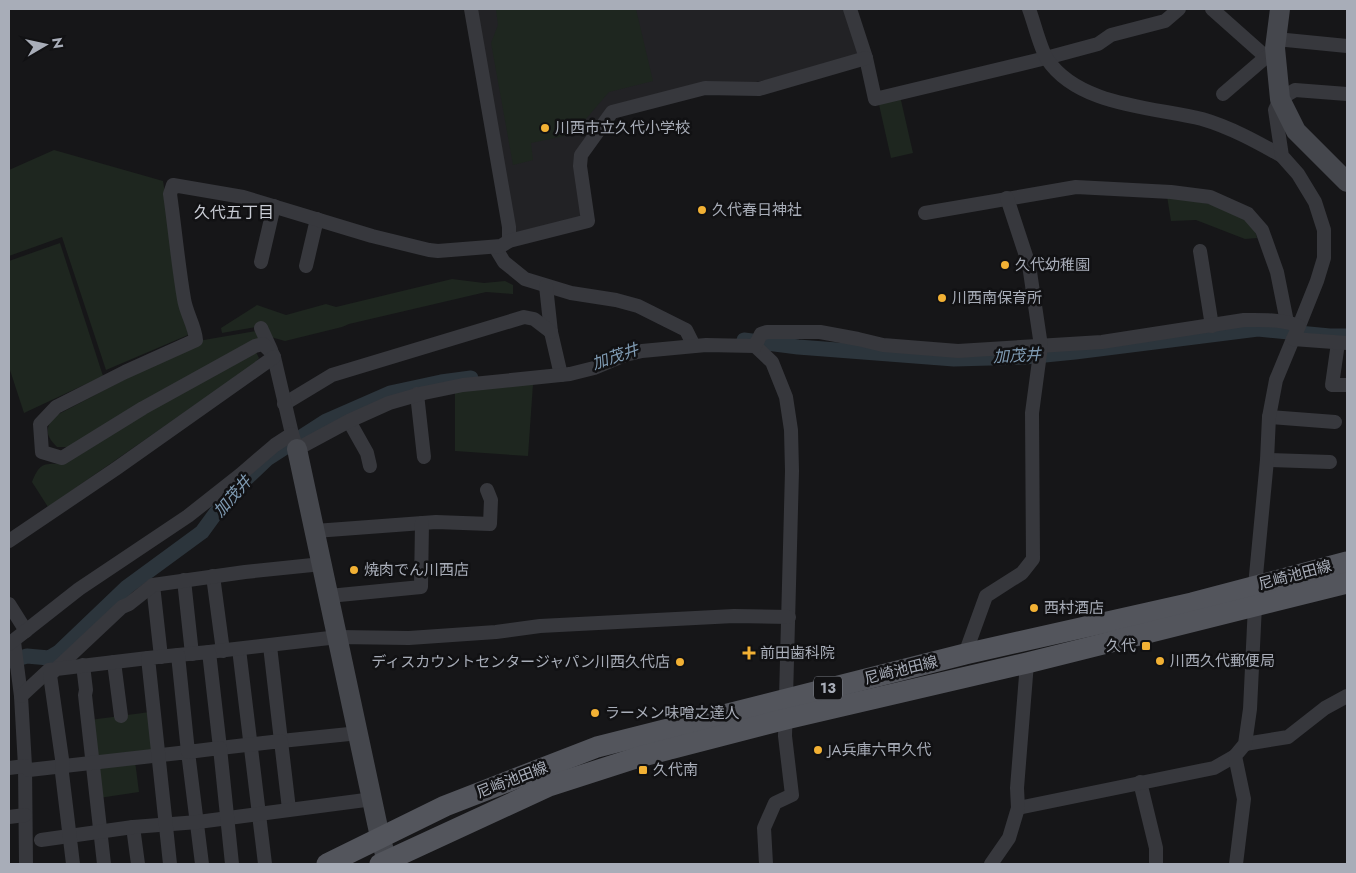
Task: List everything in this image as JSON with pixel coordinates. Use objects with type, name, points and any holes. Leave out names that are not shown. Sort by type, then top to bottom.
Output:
[{"type":"main road","name":"尼崎池田線","points":[[385,863],[549,786],[639,757],[786,719],[1027,663],[1255,595],[1347,562]]},
{"type":"main road","name":"尼崎池田線","points":[[327,864],[444,806],[597,747],[965,654],[1192,603],[1347,583]]},
{"type":"street","points":[[472,9],[509,227],[508,241]]},
{"type":"street","points":[[850,9],[866,58],[875,99],[1098,44],[1110,35],[1166,21],[1178,9]]},
{"type":"street","points":[[1018,808],[1214,768],[1235,756],[1245,744],[1250,709],[1255,595],[1269,417],[1276,380],[1293,329],[1317,281],[1324,258],[1324,230],[1315,202],[1298,174],[1282,156],[1250,138],[1204,120],[1116,102],[1086,91],[1061,75],[1046,58],[1029,9]]},
{"type":"street","points":[[1212,9],[1273,48],[1347,46]]},
{"type":"street","points":[[1280,9],[1273,48],[1280,99],[1296,131],[1347,182]]},
{"type":"street","points":[[1222,94],[1273,48]]},
{"type":"street","points":[[273,355],[263,344],[255,346],[143,408],[62,458],[42,452],[40,424],[56,407],[125,372],[196,340],[195,331],[190,322],[184,300],[170,194],[173,185],[243,197],[372,236],[429,250],[496,247],[508,241],[588,221],[580,166],[581,155],[612,112],[705,88],[758,89],[866,58]]},
{"type":"street","points":[[1282,156],[1275,110],[1280,99],[1295,90],[1347,94]]},
{"type":"street","points":[[925,213],[1076,187],[1171,192],[1210,197],[1248,214],[1262,230],[1278,272],[1293,329]]},
{"type":"street","points":[[965,654],[986,596],[1022,573],[1033,559],[1032,413],[1041,346],[1029,265],[1007,198]]},
{"type":"street","points":[[261,262],[274,206]]},
{"type":"street","points":[[306,266],[317,220]]},
{"type":"street","points":[[496,247],[504,262],[525,279],[590,297],[616,300],[638,306],[686,330],[694,346]]},
{"type":"street","points":[[1200,251],[1212,326]]},
{"type":"street","points":[[546,286],[551,332],[561,375]]},
{"type":"street","points":[[284,404],[332,375],[524,316],[534,319],[551,332]]},
{"type":"street","points":[[755,346],[761,334],[767,332],[820,332],[883,345],[958,350],[1041,346],[1102,342],[1244,320],[1293,329],[1343,343],[1332,385],[1347,385]]},
{"type":"street","points":[[261,328],[273,355],[295,442],[359,733],[385,863]]},
{"type":"street","points":[[26,864],[25,766],[21,696],[11,643],[79,589],[188,516],[275,445],[295,442],[389,403],[417,394],[463,384],[561,375],[594,368],[625,355],[642,351],[694,346],[755,346],[772,362],[786,397],[791,430],[792,471],[785,736],[792,795],[775,804],[764,828],[766,864]]},
{"type":"street","points":[[9,541],[117,468],[273,355]]},
{"type":"street","points":[[417,394],[424,457]]},
{"type":"street","points":[[1269,417],[1335,422]]},
{"type":"street","points":[[349,421],[367,453],[370,466]]},
{"type":"street","points":[[1267,460],[1330,462]]},
{"type":"street","points":[[315,531],[422,523],[490,524],[488,490]]},
{"type":"street","points":[[329,596],[421,587],[422,523]]},
{"type":"street","points":[[73,864],[62,773],[63,766],[50,675],[122,607],[153,585],[213,576],[322,564]]},
{"type":"street","points":[[213,576],[220,748],[232,864]]},
{"type":"street","points":[[184,580],[188,752],[202,864]]},
{"type":"street","points":[[153,585],[157,755],[170,864]]},
{"type":"street","points":[[9,604],[26,631]]},
{"type":"street","points":[[21,696],[49,670],[338,637],[409,638],[496,632],[540,626],[734,616],[789,617]]},
{"type":"street","points":[[270,646],[289,809]]},
{"type":"street","points":[[238,649],[265,864]]},
{"type":"street","points":[[114,662],[121,716]]},
{"type":"street","points":[[991,864],[1009,838],[1018,808],[1017,788],[1027,663]]},
{"type":"street","points":[[84,666],[85,695],[104,864]]},
{"type":"street","points":[[1245,744],[1288,737],[1325,708],[1347,696]]},
{"type":"street","points":[[9,768],[25,766],[29,770],[359,733]]},
{"type":"street","points":[[1235,756],[1244,799],[1236,864]]},
{"type":"street","points":[[1140,782],[1156,848],[1156,864]]},
{"type":"street","points":[[41,840],[133,827],[198,822],[373,799]]},
{"type":"street","points":[[9,817],[25,815]]},
{"type":"street","points":[[133,827],[138,864]]},
{"type":"shaded area","name":"川西市立久代小学校","points":[[476,9],[846,9],[860,52],[856,57],[788,76],[609,109],[580,148],[584,213],[579,218],[513,234]]},
{"type":"shaded area","points":[[496,9],[636,9],[653,81],[609,92],[573,134],[531,143],[533,160],[513,165],[491,43],[498,25]]},
{"type":"shaded area","points":[[900,96],[913,153],[891,158],[878,100]]},
{"type":"shaded area","points":[[54,150],[163,181],[188,335],[106,370],[62,237],[9,256],[9,170]]},
{"type":"shaded area","points":[[1167,196],[1235,209],[1255,230],[1257,238],[1245,239],[1196,220],[1171,221]]},
{"type":"shaded area","points":[[60,243],[103,376],[24,413],[9,367],[9,261]]},
{"type":"shaded area","points":[[452,279],[484,283],[505,281],[513,285],[513,294],[486,292],[285,341],[267,336],[256,327],[222,333],[221,328],[257,305],[286,315],[326,304],[336,307]]},
{"type":"shaded area","points":[[256,331],[260,338],[69,447],[57,447],[49,436],[49,425],[55,416],[198,341]]},
{"type":"shaded area","points":[[256,352],[259,358],[254,364],[48,507],[32,482],[42,466],[60,464],[246,354]]},
{"type":"shaded area","points":[[533,384],[528,456],[455,451],[455,391]]},
{"type":"shaded area","points":[[150,712],[154,752],[95,760],[90,720]]},
{"type":"shaded area","points":[[135,761],[139,792],[99,798],[95,767]]},
{"type":"waterway","name":"加茂井","points":[[744,340],[798,347],[954,359],[1025,357],[1258,329],[1347,336]]},
{"type":"waterway","name":"加茂井","points":[[9,661],[27,656],[49,658],[59,652],[127,587],[202,532],[229,495],[267,459],[326,421],[390,393],[441,382],[471,378]]},
{"type":"place","name":"川西市立久代小学校","points":[[545,128]]},
{"type":"place","name":"久代春日神社","points":[[702,210]]},
{"type":"place","name":"久代幼稚園","points":[[1005,265]]},
{"type":"place","name":"川西南保育所","points":[[942,298]]},
{"type":"place","name":"焼肉でん川西店","points":[[354,570]]},
{"type":"place","name":"西村酒店","points":[[1034,608]]},
{"type":"place","name":"久代","points":[[1146,646]]},
{"type":"place","name":"前田歯科院","points":[[749,653]]},
{"type":"place","name":"川西久代郵便局","points":[[1160,661]]},
{"type":"place","name":"ディスカウントセンタージャパン川西久代店","points":[[680,662]]},
{"type":"place","name":"ラーメン味噌之達人","points":[[595,713]]},
{"type":"place","name":"JA兵庫六甲久代","points":[[818,750]]},
{"type":"place","name":"久代南","points":[[643,770]]},
{"type":"district","name":"久代五丁目","points":[[234,212]]}]
